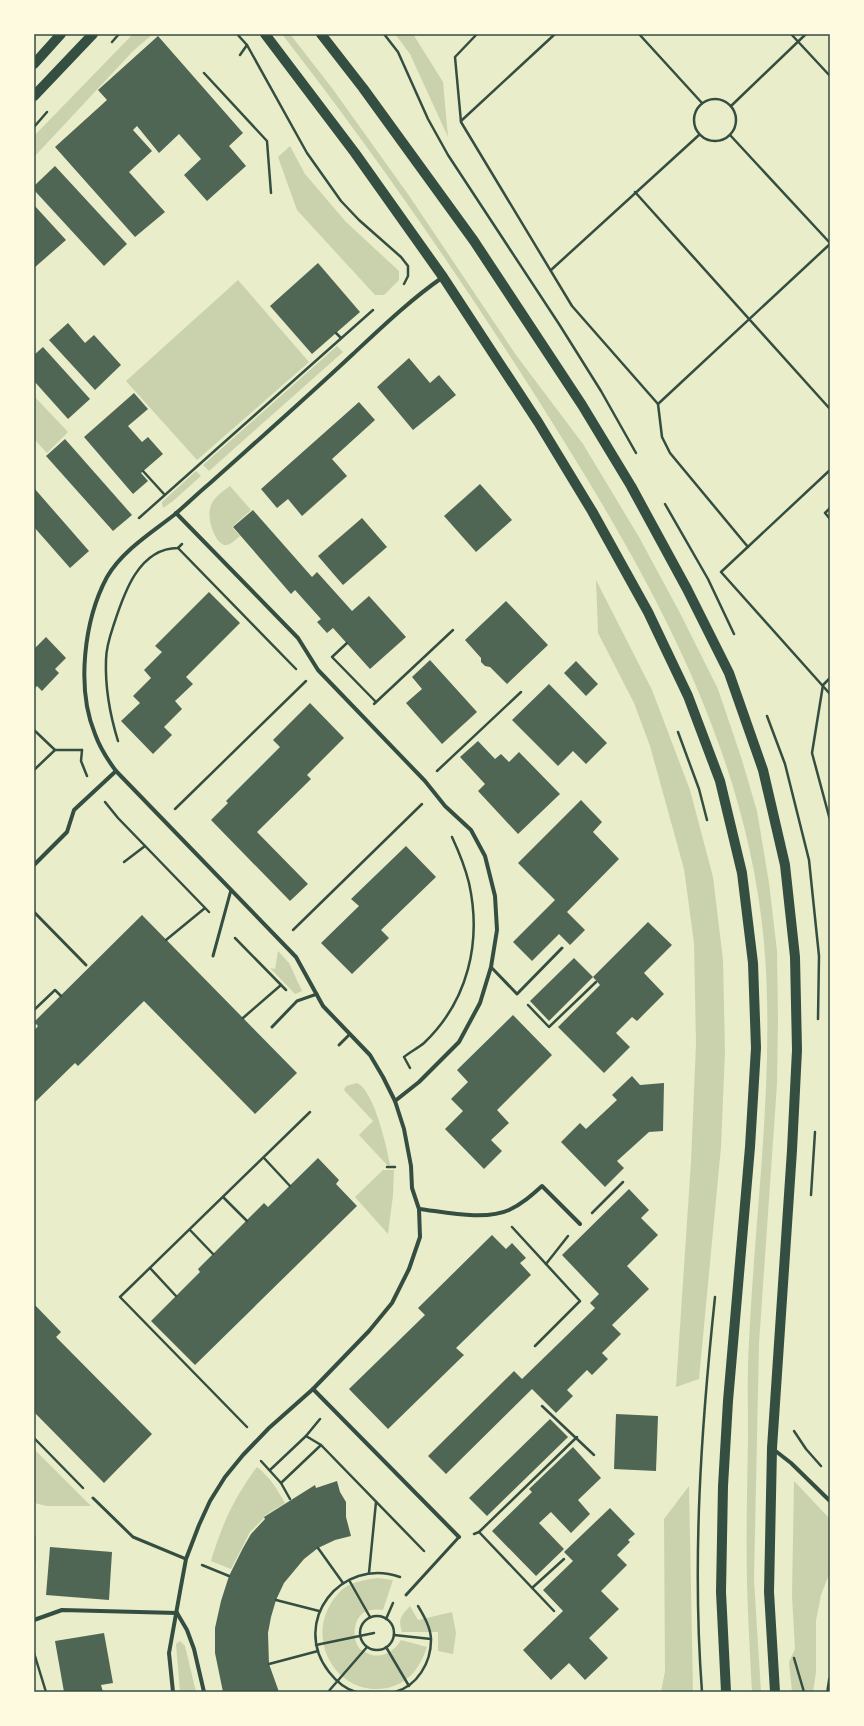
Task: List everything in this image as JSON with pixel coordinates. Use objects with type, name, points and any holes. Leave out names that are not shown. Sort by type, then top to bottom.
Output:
[{"type":"main road","points":[[34,64],[61,34]]},
{"type":"main road","points":[[34,96],[93,34]]},
{"type":"main road","points":[[265,34],[356,153],[443,277],[538,422],[592,511],[648,612],[688,696],[720,781],[742,873],[753,963],[756,1048],[750,1148],[728,1402],[723,1486],[721,1592],[726,1692]]},
{"type":"main road","points":[[321,34],[363,88],[474,241],[582,405],[632,486],[688,588],[728,673],[763,770],[785,864],[795,957],[796,1050],[792,1150],[772,1448],[769,1592],[775,1692]]},
{"type":"street","points":[[173,1692],[169,1653],[186,1559],[199,1525],[210,1502],[225,1477],[258,1439],[313,1389],[369,1331],[392,1303],[409,1269],[420,1237],[419,1209],[412,1188],[411,1166],[404,1129],[395,1101],[384,1077],[370,1056],[324,1006],[296,957],[282,941],[116,771],[102,752],[94,733],[88,710],[84,683],[85,655],[89,629],[97,601],[107,577],[119,560],[176,513],[353,354],[387,321],[443,277]]},
{"type":"street","points":[[176,513],[298,638],[318,670],[425,781],[445,806],[471,830],[485,856],[495,896],[497,930],[491,967],[480,1003],[459,1042],[419,1082],[395,1101]]},
{"type":"street","points":[[34,865],[67,832],[74,810],[116,771]]},
{"type":"street","points":[[419,1209],[477,1215],[499,1214],[525,1201],[542,1186],[580,1224]]},
{"type":"street","points":[[313,1389],[459,1537]]},
{"type":"street","points":[[772,1448],[791,1463],[830,1501]]},
{"type":"street","points":[[34,1620],[62,1610],[177,1613]]},
{"type":"street","points":[[177,1613],[187,1630],[194,1649],[204,1692]]},
{"type":"street","points":[[828,1692],[830,1679]]},
{"type":"lane","points":[[213,956],[231,890]]},
{"type":"lane","points":[[34,912],[86,965]]},
{"type":"lane","points":[[491,967],[517,994],[562,948]]},
{"type":"lane","points":[[272,1027],[297,1002],[316,994]]},
{"type":"lane","points":[[339,1045],[350,1034]]},
{"type":"lane","points":[[93,1498],[133,1537],[186,1559]]},
{"type":"lane","points":[[406,1595],[459,1537]]},
{"type":"path","points":[[237,34],[247,46],[307,153],[341,201],[401,257],[408,266]]},
{"type":"path","points":[[384,34],[398,52],[428,119],[448,155],[559,324],[601,391],[637,454]]},
{"type":"path","points":[[476,34],[455,56],[461,122],[572,306],[658,404],[662,437],[670,453],[748,547]]},
{"type":"path","points":[[461,122],[554,34]]},
{"type":"path","points":[[639,34],[702,103]]},
{"type":"path","points":[[791,34],[830,76]]},
{"type":"path","points":[[732,106],[806,34]]},
{"type":"path","points":[[240,55],[247,46]]},
{"type":"path","points":[[204,73],[267,141],[271,193]]},
{"type":"path","points":[[717,98],[732,106],[736,114],[736,122],[734,131],[730,135],[721,141],[713,142],[704,139],[699,135],[694,126],[693,118],[696,109],[702,103],[709,99],[717,98]]},
{"type":"path","points":[[550,270],[699,135]]},
{"type":"path","points":[[658,404],[830,244],[730,135]]},
{"type":"path","points":[[635,192],[830,409]]},
{"type":"path","points":[[336,333],[341,338]]},
{"type":"path","points":[[830,470],[721,572],[830,694]]},
{"type":"path","points":[[143,471],[164,494]]},
{"type":"path","points":[[830,508],[825,513],[830,519]]},
{"type":"path","points":[[116,771],[120,748],[109,706],[106,685],[107,646],[120,606],[132,579],[142,564],[155,554],[167,548],[178,548],[296,670]]},
{"type":"path","points":[[362,715],[453,630]]},
{"type":"path","points":[[347,643],[332,657],[376,702]]},
{"type":"path","points":[[163,820],[307,681],[302,675]]},
{"type":"path","points":[[830,678],[823,685],[812,753],[830,820]]},
{"type":"path","points":[[425,781],[521,692]]},
{"type":"path","points":[[676,724],[699,789],[709,826]]},
{"type":"path","points":[[34,730],[55,750],[82,750]]},
{"type":"path","points":[[34,770],[55,750]]},
{"type":"path","points":[[282,941],[434,792]]},
{"type":"path","points":[[102,797],[118,818],[297,1002]]},
{"type":"path","points":[[404,1057],[422,1044],[449,1014],[460,994],[467,974],[473,931],[473,904],[469,882],[462,859],[448,830]]},
{"type":"path","points":[[124,862],[145,846]]},
{"type":"path","points":[[166,940],[205,908]]},
{"type":"path","points":[[517,994],[549,1027],[596,982]]},
{"type":"path","points":[[243,1018],[281,985]]},
{"type":"path","points":[[34,1010],[55,990],[61,996]]},
{"type":"path","points":[[258,1439],[120,1297],[310,1112]]},
{"type":"path","points":[[264,1158],[290,1186]]},
{"type":"path","points":[[223,1198],[247,1221]]},
{"type":"path","points":[[499,1214],[580,1301],[535,1346]]},
{"type":"path","points":[[190,1230],[213,1254]]},
{"type":"path","points":[[150,1268],[176,1296]]},
{"type":"path","points":[[702,1692],[697,1596],[699,1489],[704,1401],[716,1290]]},
{"type":"path","points":[[542,1406],[577,1437],[594,1455]]},
{"type":"path","points":[[270,1470],[306,1436],[330,1407]]},
{"type":"path","points":[[793,1430],[806,1449],[825,1470]]},
{"type":"path","points":[[306,1436],[321,1445],[424,1552],[449,1526]]},
{"type":"path","points":[[459,1537],[479,1532],[577,1437]]},
{"type":"path","points":[[34,1438],[93,1498]]},
{"type":"path","points":[[282,1483],[321,1445]]},
{"type":"path","points":[[249,1449],[282,1483],[290,1499]]},
{"type":"path","points":[[369,1573],[376,1502]]},
{"type":"path","points":[[479,1532],[554,1611]]},
{"type":"path","points":[[34,1536],[34,1561]]},
{"type":"path","points":[[318,1548],[343,1583]]},
{"type":"path","points":[[186,1559],[229,1576]]},
{"type":"path","points":[[532,1588],[564,1559]]},
{"type":"path","points":[[356,1692],[337,1682],[326,1668],[318,1651],[316,1645],[316,1629],[319,1611],[330,1594],[343,1583],[369,1573],[387,1572],[403,1578],[398,1589],[418,1606],[427,1622],[431,1639],[428,1657],[421,1673],[403,1691],[395,1692]]},
{"type":"path","points":[[349,1580],[370,1617]]},
{"type":"path","points":[[276,1600],[319,1611]]},
{"type":"path","points":[[378,1616],[386,1619],[392,1626],[394,1635],[392,1642],[386,1648],[373,1650],[367,1647],[360,1636],[363,1623],[370,1617],[378,1616]]},
{"type":"path","points":[[316,1645],[374,1634]]},
{"type":"path","points":[[394,1635],[431,1639]]},
{"type":"path","points":[[328,1692],[367,1647]]},
{"type":"path","points":[[386,1648],[409,1686]]},
{"type":"path","points":[[269,1664],[318,1651]]},
{"type":"path","points":[[793,1651],[804,1692]]},
{"type":"path","points":[[34,1653],[46,1692]]},
{"type":"green space","points":[[133,34],[153,34],[133,51],[34,157],[34,136]]},
{"type":"green space","points":[[282,34],[290,34],[332,88],[410,197],[516,355],[583,444],[639,537],[680,613],[718,689],[742,760],[757,811],[769,883],[777,951],[778,1019],[777,1084],[759,1343],[754,1580],[761,1692],[752,1692],[748,1611],[748,1353],[763,1148],[767,1051],[767,1003],[765,955],[755,878],[738,804],[714,732],[685,662],[652,593],[576,460],[475,303],[413,212]]},
{"type":"green space","points":[[395,34],[413,34],[443,82],[448,137],[410,54]]},
{"type":"green space","points":[[290,146],[305,174],[346,222],[399,271],[399,280],[384,295],[375,295],[297,210],[278,157]]},
{"type":"green space","points":[[238,280],[309,362],[197,460],[126,381]]},
{"type":"green space","points":[[337,346],[343,352],[209,471],[203,465]]},
{"type":"green space","points":[[34,396],[68,432],[47,453],[34,439]]},
{"type":"green space","points":[[196,471],[201,476],[163,508],[162,502]]},
{"type":"green space","points":[[230,486],[251,510],[232,527],[240,536],[232,543],[227,545],[219,541],[213,531],[209,513],[215,498]]},
{"type":"green space","points":[[596,580],[652,690],[690,790],[713,877],[723,960],[725,1051],[721,1147],[699,1379],[676,1387],[691,1162],[696,1044],[694,943],[684,869],[650,746],[634,703],[598,633]]},
{"type":"green space","points":[[278,951],[289,963],[302,991],[295,994],[270,968],[275,969]]},
{"type":"green space","points":[[357,1083],[369,1096],[379,1120],[390,1165],[387,1165],[359,1135],[373,1121],[344,1090],[346,1086]]},
{"type":"green space","points":[[383,1170],[394,1170],[393,1195],[388,1234],[355,1197]]},
{"type":"green space","points":[[34,1449],[91,1506],[47,1506],[34,1503]]},
{"type":"green space","points":[[257,1467],[276,1488],[285,1503],[264,1516],[264,1518],[250,1532],[231,1569],[211,1561],[220,1535],[235,1501]]},
{"type":"green space","points":[[794,1481],[830,1519],[830,1572],[821,1595],[816,1621],[816,1672],[813,1692],[792,1692],[789,1662],[795,1649],[792,1596]]},
{"type":"green space","points":[[689,1486],[693,1692],[661,1692],[665,1671],[664,1519]]},
{"type":"green space","points":[[378,1578],[393,1580],[383,1610],[367,1611],[361,1615],[356,1623],[355,1639],[359,1648],[367,1653],[377,1656],[391,1651],[401,1640],[427,1647],[421,1661],[408,1678],[395,1686],[370,1689],[355,1684],[342,1676],[332,1665],[326,1651],[323,1636],[324,1620],[330,1605],[343,1589],[363,1580]]},
{"type":"green space","points":[[410,1606],[418,1620],[452,1612],[456,1633],[453,1654],[438,1651],[438,1632],[402,1632],[400,1620],[404,1612]]},
{"type":"green space","points":[[180,1641],[185,1646],[196,1692],[180,1692],[176,1644]]},
{"type":"building","points":[[158,36],[243,133],[229,146],[246,166],[207,201],[184,175],[201,159],[179,134],[159,153],[137,126],[133,130],[152,151],[129,172],[165,212],[135,237],[55,147],[107,100],[98,90]]},
{"type":"building","points":[[55,166],[127,244],[104,266],[34,190],[34,186]]},
{"type":"building","points":[[34,205],[66,240],[34,268]]},
{"type":"building","points":[[318,263],[360,312],[312,354],[270,306]]},
{"type":"building","points":[[68,323],[85,343],[94,335],[121,365],[95,390],[49,340]]},
{"type":"building","points":[[43,347],[90,399],[68,419],[34,381],[34,355]]},
{"type":"building","points":[[409,358],[430,383],[439,375],[456,395],[413,430],[377,387]]},
{"type":"building","points":[[134,393],[148,409],[128,426],[142,442],[148,437],[163,454],[141,473],[148,481],[133,494],[84,437]]},
{"type":"building","points":[[359,402],[375,420],[332,459],[347,476],[302,516],[288,499],[277,508],[261,489]]},
{"type":"building","points":[[65,439],[132,515],[113,531],[46,456]]},
{"type":"building","points":[[480,484],[512,520],[476,552],[444,516]]},
{"type":"building","points":[[34,488],[89,551],[70,568],[34,527]]},
{"type":"building","points":[[253,510],[312,577],[317,572],[352,611],[369,596],[406,637],[370,669],[333,628],[327,633],[317,622],[321,619],[295,590],[291,594],[233,527]]},
{"type":"building","points":[[362,518],[387,547],[343,585],[318,556]]},
{"type":"building","points":[[209,592],[240,623],[186,677],[193,684],[175,701],[182,709],[164,727],[172,735],[153,754],[121,721],[140,703],[133,696],[151,678],[144,670],[162,652],[155,646]]},
{"type":"building","points":[[506,601],[548,645],[507,684],[490,667],[485,666],[481,662],[481,658],[465,640]]},
{"type":"building","points":[[46,637],[66,658],[55,669],[59,673],[42,691],[37,686],[34,689],[34,649]]},
{"type":"building","points":[[430,660],[477,712],[442,744],[406,703],[422,689],[412,677]]},
{"type":"building","points":[[576,661],[598,684],[586,696],[564,673]]},
{"type":"building","points":[[549,684],[607,743],[586,764],[573,751],[558,766],[512,720]]},
{"type":"building","points":[[310,703],[344,738],[307,775],[311,779],[257,832],[308,884],[290,901],[211,820],[228,803],[226,801],[280,747],[273,740]]},
{"type":"building","points":[[478,741],[495,759],[501,754],[509,762],[519,752],[560,794],[518,834],[478,791],[485,784],[460,757]]},
{"type":"building","points":[[581,800],[602,822],[593,832],[619,859],[567,912],[585,930],[570,945],[559,934],[532,961],[513,942],[555,900],[518,863]]},
{"type":"building","points":[[406,846],[436,877],[381,930],[389,938],[352,974],[321,943],[359,906],[351,899]]},
{"type":"building","points":[[142,915],[297,1073],[255,1114],[144,1001],[78,1066],[75,1063],[34,1103],[34,1031],[38,1026],[34,1022]]},
{"type":"building","points":[[648,922],[672,945],[644,973],[664,994],[637,1021],[632,1017],[616,1033],[630,1047],[604,1073],[558,1027],[600,985],[593,977]]},
{"type":"building","points":[[574,958],[593,977],[549,1021],[530,1001]]},
{"type":"building","points":[[513,1015],[552,1055],[497,1110],[509,1123],[491,1140],[502,1151],[484,1169],[445,1129],[463,1111],[451,1099],[468,1082],[457,1070]]},
{"type":"building","points":[[632,1076],[640,1085],[664,1083],[663,1131],[649,1132],[617,1161],[624,1168],[605,1187],[561,1142],[580,1123],[586,1129],[617,1100],[612,1095]]},
{"type":"building","points":[[318,1158],[339,1180],[336,1184],[357,1206],[195,1365],[151,1321],[200,1272],[198,1269],[264,1203],[268,1207]]},
{"type":"building","points":[[629,1189],[649,1210],[641,1218],[658,1235],[627,1266],[649,1289],[612,1325],[621,1334],[602,1353],[608,1359],[592,1375],[587,1370],[567,1390],[573,1396],[556,1413],[532,1389],[446,1474],[428,1456],[514,1371],[522,1379],[595,1308],[590,1303],[599,1294],[562,1255]]},
{"type":"building","points":[[492,1235],[506,1249],[512,1243],[526,1258],[520,1263],[531,1275],[456,1348],[464,1355],[388,1429],[349,1389],[425,1315],[418,1308]]},
{"type":"building","points":[[34,1304],[61,1332],[56,1337],[152,1434],[104,1483],[34,1412]]},
{"type":"building","points":[[616,1414],[658,1416],[656,1471],[614,1469]]},
{"type":"building","points":[[550,1419],[568,1437],[487,1516],[469,1498]]},
{"type":"building","points":[[573,1447],[601,1478],[578,1500],[590,1514],[571,1533],[551,1512],[539,1523],[564,1549],[536,1576],[492,1531],[532,1492],[529,1489]]},
{"type":"building","points":[[337,1481],[340,1492],[346,1502],[346,1517],[351,1536],[335,1540],[318,1548],[304,1559],[284,1583],[276,1600],[268,1633],[269,1664],[279,1692],[223,1692],[215,1653],[215,1628],[221,1601],[229,1576],[243,1548],[251,1534],[265,1519],[264,1517],[315,1485],[316,1488]]},
{"type":"building","points":[[610,1508],[635,1534],[628,1540],[630,1542],[617,1555],[627,1565],[601,1591],[619,1609],[589,1638],[608,1658],[585,1680],[569,1663],[551,1680],[523,1650],[563,1611],[543,1590],[573,1561],[564,1552]]},
{"type":"building","points":[[50,1547],[112,1552],[109,1600],[46,1595]]},
{"type":"building","points":[[104,1633],[113,1683],[101,1685],[103,1692],[64,1692],[55,1641]]}]
